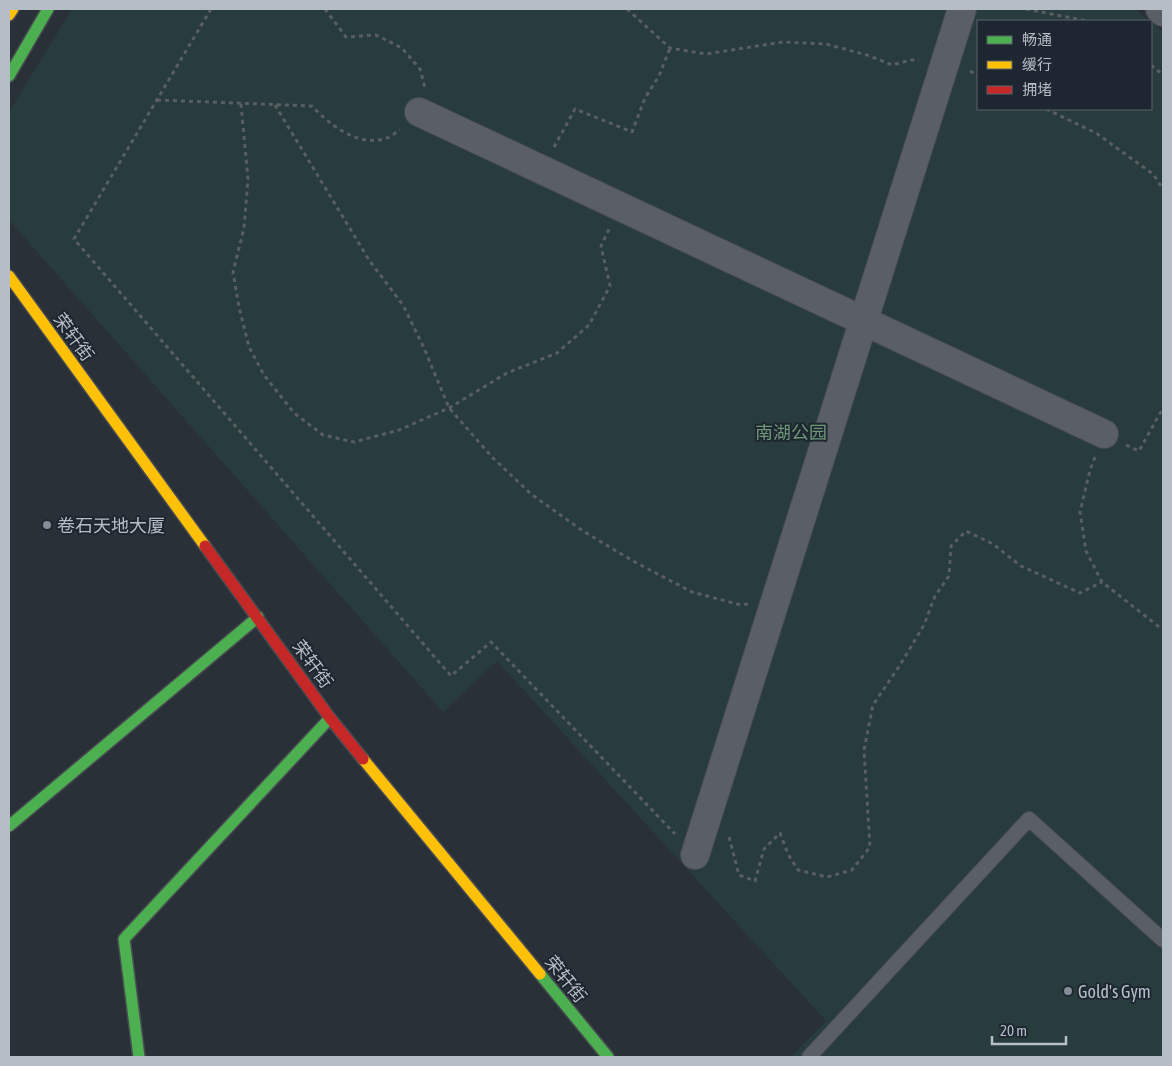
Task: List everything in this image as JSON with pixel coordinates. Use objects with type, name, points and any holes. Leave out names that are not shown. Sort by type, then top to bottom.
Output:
[{"type":"street","points":[[9,15],[13,9]]},
{"type":"street","points":[[9,76],[48,9]]},
{"type":"street","points":[[695,855],[962,9]]},
{"type":"street","points":[[1160,9],[1163,12]]},
{"type":"street","points":[[419,112],[1104,434]]},
{"type":"street","name":"荣轩街","points":[[9,276],[330,718],[608,1057]]},
{"type":"street","points":[[9,826],[258,617]]},
{"type":"street","points":[[140,1057],[124,939],[330,718]]},
{"type":"lane","points":[[809,1057],[1029,819],[1163,940]]},
{"type":"path","points":[[211,9],[74,239],[451,676],[491,642],[695,855]]},
{"type":"path","points":[[157,100],[312,106],[328,122],[346,133],[366,140],[387,138],[405,127],[419,112],[426,89],[420,69],[402,48],[376,35],[346,37],[325,9]]},
{"type":"path","points":[[627,9],[670,48],[706,54],[783,42],[826,44],[867,55],[892,65],[911,60],[946,60]]},
{"type":"path","points":[[1026,9],[1082,20]]},
{"type":"path","points":[[542,170],[575,109],[632,132],[645,98],[659,76],[670,48]]},
{"type":"path","points":[[1152,66],[1163,75]]},
{"type":"path","points":[[241,104],[248,179],[244,228],[234,272],[239,307],[249,347],[264,375],[294,413],[323,435],[354,442],[399,430],[449,408],[507,372],[557,353],[589,325],[610,286],[601,246],[620,206]]},
{"type":"path","points":[[275,105],[369,260],[403,305],[424,348],[449,408],[493,458],[531,494],[583,531],[633,561],[692,592],[740,604],[776,600]]},
{"type":"path","points":[[1048,110],[1096,133],[1153,174],[1163,189]]},
{"type":"path","points":[[1163,408],[1139,451],[1104,434],[1090,470],[1080,512],[1086,551],[1102,582],[1163,630]]},
{"type":"path","points":[[710,807],[725,816],[731,848],[739,875],[754,881],[764,849],[780,833],[788,854],[798,870],[827,877],[852,870],[870,847],[864,750],[873,705],[924,625],[935,596],[948,576],[951,546],[966,531],[993,544],[1021,566],[1080,593],[1102,582]]},
{"type":"green space","name":"南湖公园","points":[[72,9],[1135,9],[1149,20],[977,20],[977,110],[1152,110],[1152,22],[1163,32],[1163,1057],[791,1057],[826,1021],[497,661],[443,712],[9,220],[9,112]]},
{"type":"traffic: fast","points":[[9,76],[48,9]]},
{"type":"traffic: fast","points":[[9,826],[258,617]]},
{"type":"traffic: fast","points":[[139,1057],[124,939],[330,718]]},
{"type":"traffic: fast","points":[[540,974],[608,1057]]},
{"type":"traffic: slow","points":[[9,15],[13,9]]},
{"type":"traffic: slow","points":[[9,276],[205,546]]},
{"type":"traffic: slow","points":[[363,759],[540,974]]},
{"type":"traffic: jam","points":[[205,546],[330,718],[363,759]]},
{"type":"place","name":"卷石天地大厦","points":[[47,525]]},
{"type":"place","name":"Gold's Gym","points":[[1068,991]]}]
